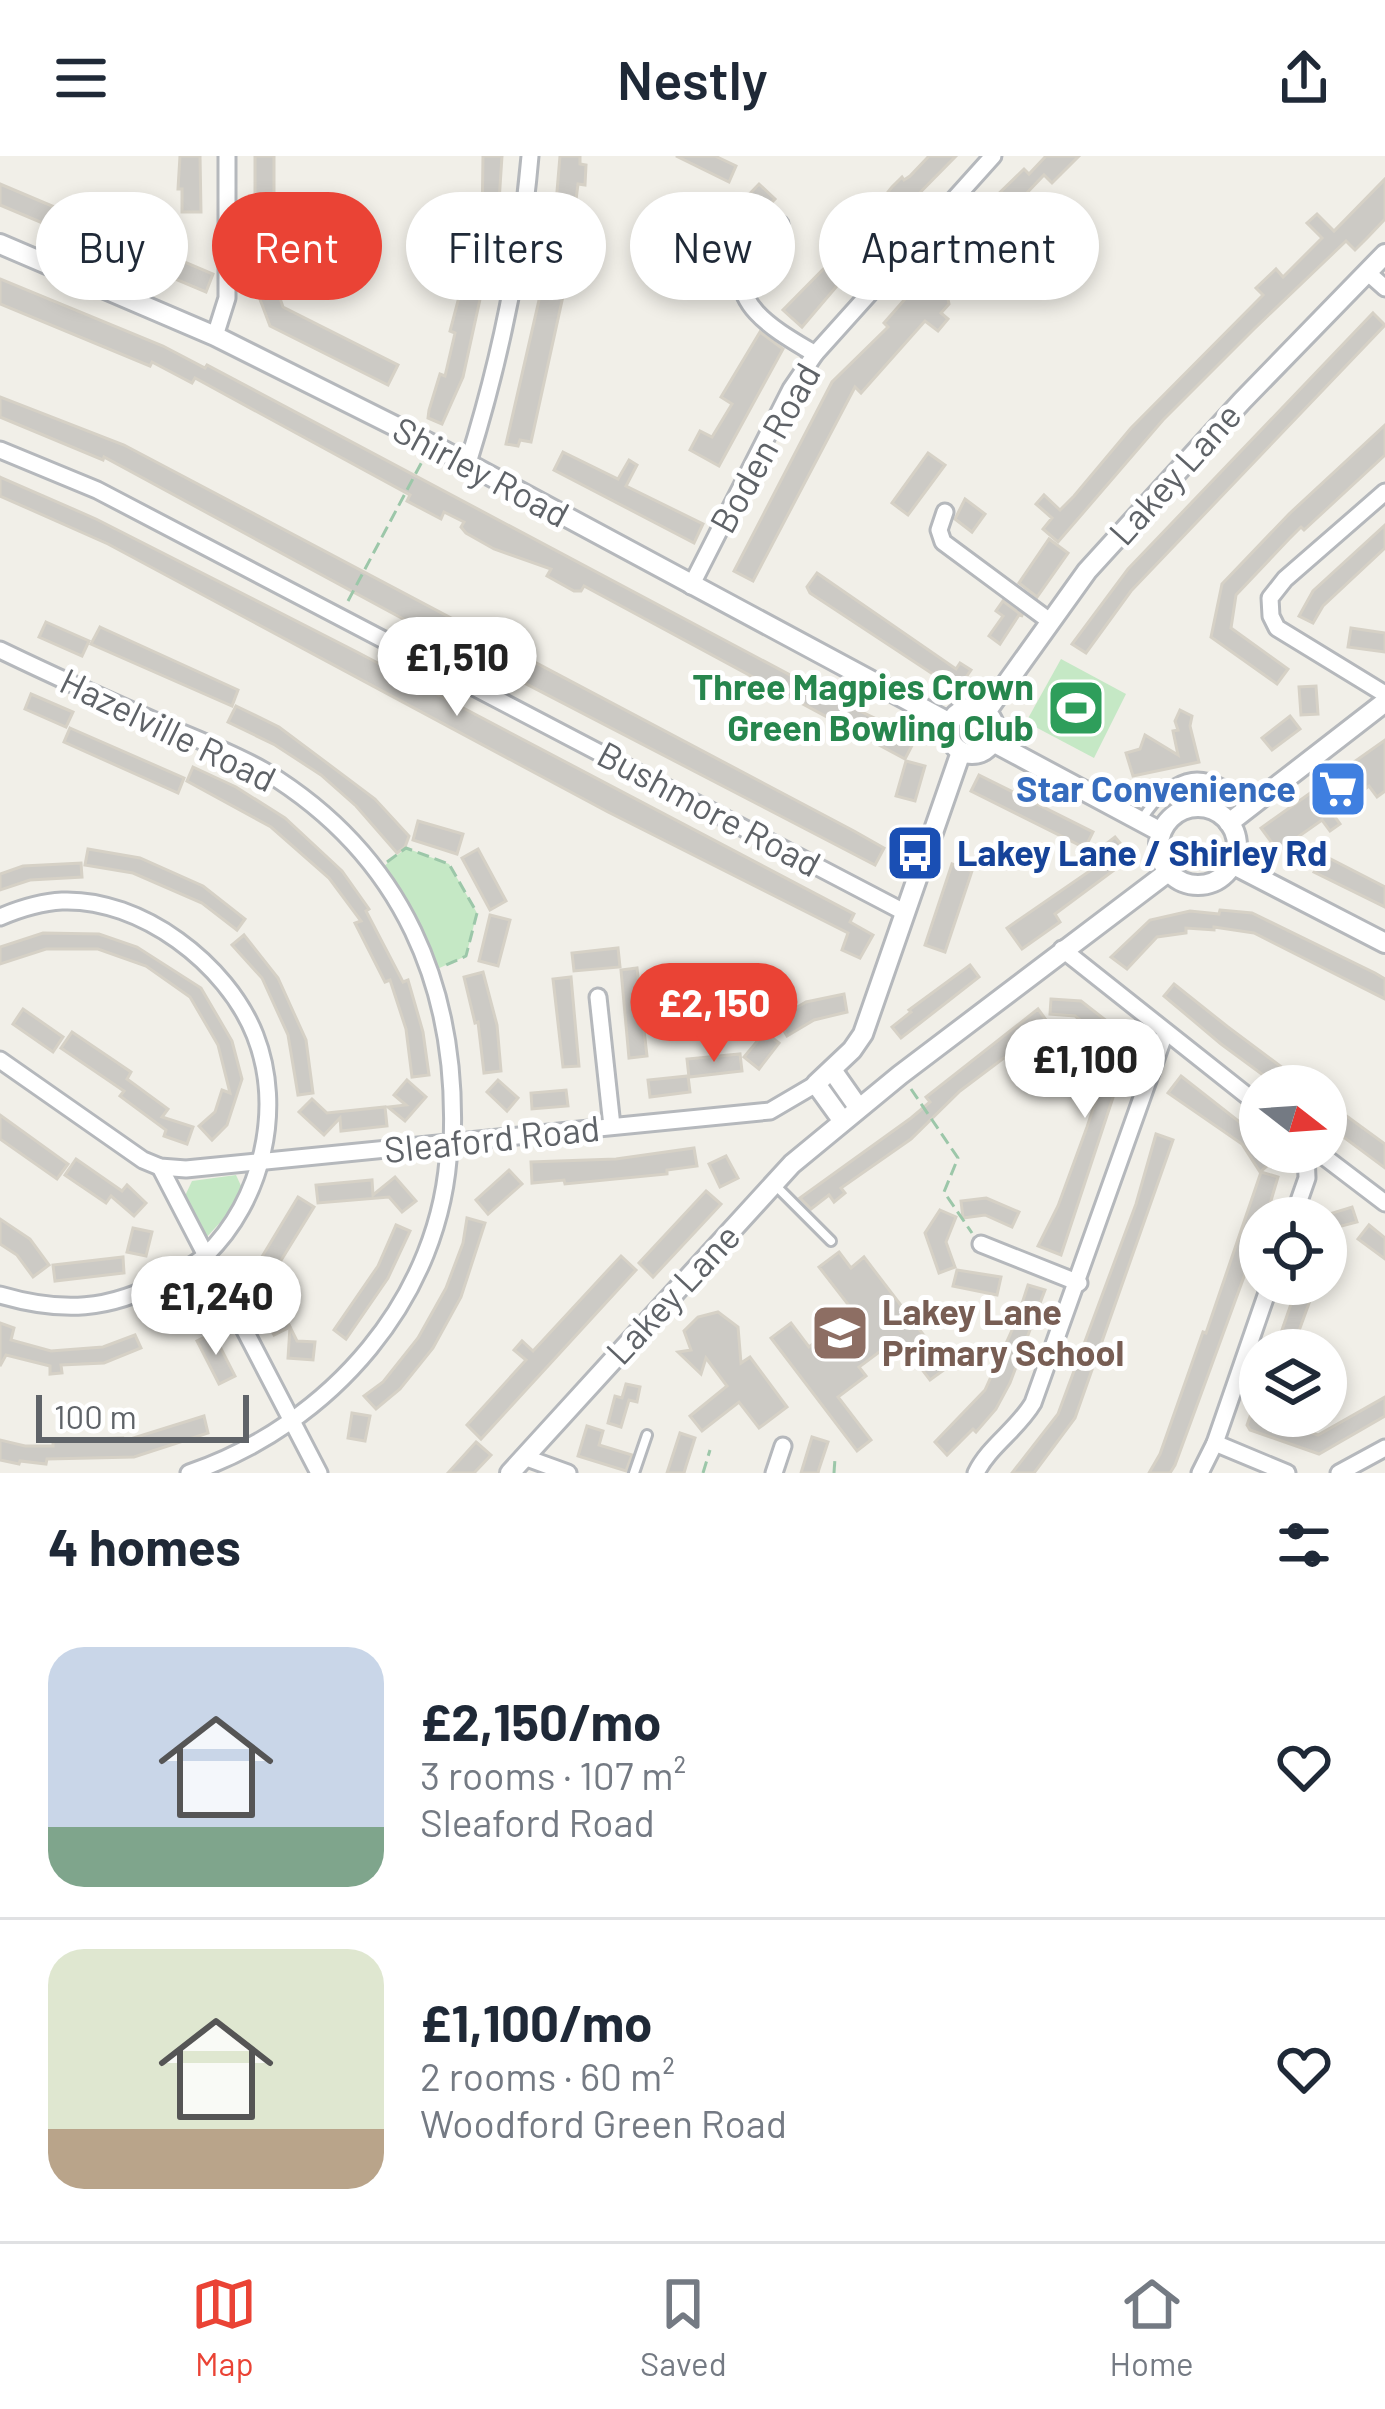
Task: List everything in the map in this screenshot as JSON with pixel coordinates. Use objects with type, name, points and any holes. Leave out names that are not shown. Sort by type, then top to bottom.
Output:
[{"type":"street","points":[[215,336],[227,298],[227,156]]},
{"type":"street","points":[[468,464],[516,268],[530,156]]},
{"type":"street","name":"Boden Road","points":[[691,586],[791,389],[815,354],[983,160]]},
{"type":"street","name":"Shirley Road","points":[[0,244],[215,336],[431,444],[950,723]]},
{"type":"street","name":"Lakey Lane","points":[[986,712],[1087,571],[1385,254]]},
{"type":"street","points":[[1366,272],[1385,288]]},
{"type":"street","points":[[748,300],[751,308],[815,354]]},
{"type":"street","name":"Bushmore Road","points":[[0,450],[97,490],[904,912]]},
{"type":"street","points":[[1229,823],[1385,698],[1277,628],[1270,598],[1285,579],[1385,492]]},
{"type":"street","points":[[945,512],[939,530],[943,542],[1051,622]]},
{"type":"street","name":"Hazelville Road","points":[[0,650],[266,772],[337,826],[375,870],[407,920],[443,1010],[453,1064],[450,1144],[436,1224],[400,1306],[354,1369],[292,1422],[189,1473]]},
{"type":"street","points":[[965,709],[986,712],[996,730],[993,742],[982,752],[961,752],[952,742],[950,723],[965,709]]},
{"type":"street","points":[[993,742],[1161,832]]},
{"type":"street","points":[[842,1120],[816,1084],[863,1034],[961,752]]},
{"type":"street","points":[[1192,807],[1212,809],[1229,823],[1236,842],[1232,864],[1218,879],[1196,885],[1183,882],[1168,872],[1158,848],[1161,832],[1172,816],[1192,807]]},
{"type":"street","points":[[1232,864],[1385,943]]},
{"type":"street","name":"Lakey Lane","points":[[517,1465],[774,1184],[842,1120],[1168,872]]},
{"type":"street","points":[[0,917],[64,901],[145,921],[208,968],[235,998],[258,1046],[267,1114],[262,1163],[238,1213],[204,1257],[145,1291],[98,1306],[49,1308],[0,1295]]},
{"type":"street","points":[[1062,949],[1239,1090]]},
{"type":"street","points":[[598,997],[612,1126]]},
{"type":"street","points":[[976,1473],[984,1457],[1020,1425],[1033,1403],[1166,1033]]},
{"type":"street","points":[[0,1060],[143,1160],[160,1167],[319,1473]]},
{"type":"street","points":[[832,1070],[859,1107]]},
{"type":"street","name":"Sleaford Road","points":[[160,1167],[262,1163],[770,1111],[816,1084]]},
{"type":"street","points":[[1346,1173],[1385,1203]]},
{"type":"street","points":[[981,1244],[1078,1283]]},
{"type":"street","points":[[1200,1473],[1263,1305]]},
{"type":"street","points":[[1215,1443],[1287,1473]]},
{"type":"street","points":[[774,1473],[783,1446]]},
{"type":"street","points":[[1340,1473],[1385,1448]]},
{"type":"street","points":[[517,1465],[568,1473]]},
{"type":"lane","points":[[1140,821],[1168,787],[1204,777],[1222,780],[1251,806]]},
{"type":"lane","points":[[774,1184],[832,1241]]},
{"type":"lane","points":[[634,1473],[647,1435]]},
{"type":"path","points":[[340,615],[431,444]]},
{"type":"path","points":[[375,870],[406,848],[449,864],[476,913],[466,956],[430,971]]},
{"type":"path","points":[[900,1075],[958,1159],[944,1192],[981,1244]]},
{"type":"path","points":[[703,1473],[710,1450]]},
{"type":"path","points":[[834,1473],[836,1458]]},
{"type":"green space","name":"Three Magpies Crown Green Bowling Club","points":[[1061,659],[1126,694],[1094,758],[1026,722]]},
{"type":"green space","points":[[406,848],[449,864],[477,913],[466,956],[435,970],[415,914],[383,867]]},
{"type":"green space","points":[[236,1175],[242,1188],[205,1239],[184,1198],[192,1181]]},
{"type":"building","points":[[180,156],[200,156],[201,212],[188,212],[188,192],[178,189]]},
{"type":"building","points":[[255,156],[274,156],[274,192],[255,192]]},
{"type":"building","points":[[483,156],[502,156],[500,192],[482,192]]},
{"type":"building","points":[[560,156],[580,156],[580,164],[586,165],[585,185],[578,184],[577,192],[557,192]]},
{"type":"building","points":[[676,156],[715,156],[736,166],[729,182]]},
{"type":"building","points":[[929,156],[956,156],[921,192],[888,192],[902,177],[910,176]]},
{"type":"building","points":[[1046,156],[1079,156],[1052,183],[1044,175],[1028,192],[1000,192],[1024,169],[1029,174]]},
{"type":"building","points":[[1385,179],[1385,219],[1368,237],[1355,250],[1346,241],[1254,329],[1163,420],[1058,542],[1043,529],[1052,518],[1036,504],[1044,495],[1060,510],[1074,496],[1131,428],[1263,295],[1256,288],[1276,269],[1283,277],[1322,238],[1307,223],[1317,214],[1334,231]]},
{"type":"building","points":[[0,184],[36,199],[36,220],[0,205]]},
{"type":"building","points":[[188,263],[212,274],[206,292],[188,284]]},
{"type":"building","points":[[819,273],[819,300],[825,300],[802,327],[783,310]]},
{"type":"building","points":[[0,279],[36,294],[36,300],[51,300],[207,365],[916,738],[905,759],[584,586],[574,591],[547,576],[551,569],[494,549],[466,533],[461,527],[464,522],[444,512],[441,519],[407,501],[410,495],[195,378],[192,383],[152,362],[150,366],[0,304]]},
{"type":"building","points":[[260,300],[281,300],[283,307],[398,365],[388,385],[270,326]]},
{"type":"building","points":[[458,300],[480,300],[463,377],[442,424],[428,418],[440,374],[445,376],[455,333],[450,331]]},
{"type":"building","points":[[539,300],[562,300],[531,442],[506,444]]},
{"type":"building","points":[[904,300],[948,300],[941,313],[948,319],[938,331],[925,321],[861,393],[855,387],[753,581],[734,571],[832,382],[888,327],[884,323]]},
{"type":"building","points":[[1373,313],[1385,325],[1131,591],[1086,653],[1072,644],[1128,569]]},
{"type":"building","points":[[760,332],[783,349],[719,466],[690,450],[700,431],[712,437],[732,404],[721,397]]},
{"type":"building","points":[[0,397],[124,445],[884,848],[875,865],[455,647],[104,457],[0,417]]},
{"type":"building","points":[[1385,425],[1385,455],[1304,530],[1301,527],[1236,595],[1231,628],[1288,669],[1277,684],[1211,637],[1222,584]]},
{"type":"building","points":[[563,452],[618,479],[629,460],[637,465],[626,486],[703,524],[694,543],[554,470]]},
{"type":"building","points":[[928,453],[945,465],[908,515],[892,503]]},
{"type":"building","points":[[0,477],[96,519],[357,652],[854,914],[850,922],[873,935],[860,958],[842,950],[848,933],[608,812],[108,544],[0,496]]},
{"type":"building","points":[[965,499],[985,514],[972,532],[955,519]]},
{"type":"building","points":[[1385,525],[1385,548],[1323,606],[1313,623],[1299,616],[1313,591]]},
{"type":"building","points":[[1049,539],[1068,553],[1037,597],[1019,583]]},
{"type":"building","points":[[817,573],[956,669],[960,663],[971,670],[957,690],[810,593],[807,587]]},
{"type":"building","points":[[1003,601],[1023,616],[1019,615],[1000,644],[989,636],[1003,616],[996,611]]},
{"type":"building","points":[[46,622],[89,641],[82,656],[39,637]]},
{"type":"building","points":[[100,627],[238,690],[232,706],[91,644]]},
{"type":"building","points":[[1351,628],[1385,633],[1385,652],[1348,647]]},
{"type":"building","points":[[1316,686],[1318,714],[1301,715],[1299,687]]},
{"type":"building","points":[[31,694],[73,712],[66,727],[25,709]]},
{"type":"building","points":[[236,706],[279,727],[375,799],[409,836],[405,847],[397,853],[321,775],[228,722]]},
{"type":"building","points":[[1180,710],[1192,716],[1199,762],[1133,776],[1126,753],[1140,749],[1145,735],[1178,755],[1173,731],[1178,730],[1175,721]]},
{"type":"building","points":[[1290,716],[1300,729],[1272,750],[1262,738]]},
{"type":"building","points":[[70,728],[184,778],[178,793],[64,742]]},
{"type":"building","points":[[1385,740],[1385,791],[1377,797],[1369,786],[1332,813],[1340,824],[1330,831],[1322,820],[1278,851],[1261,828]]},
{"type":"building","points":[[906,761],[925,766],[915,801],[896,796]]},
{"type":"building","points":[[193,767],[285,818],[342,871],[369,909],[403,982],[408,980],[429,1075],[412,1077],[406,1029],[390,980],[385,982],[355,923],[361,921],[329,878],[271,827],[187,781]]},
{"type":"building","points":[[979,775],[1093,832],[1085,848],[971,791]]},
{"type":"building","points":[[418,821],[463,834],[457,854],[413,840]]},
{"type":"building","points":[[1115,837],[1125,849],[1119,854],[1125,862],[1055,914],[1060,922],[1022,949],[1007,928],[1110,857],[1102,847]]},
{"type":"building","points":[[88,849],[140,858],[203,886],[245,919],[237,930],[202,903],[133,873],[85,865]]},
{"type":"building","points":[[478,849],[506,901],[490,910],[462,858]]},
{"type":"building","points":[[1323,855],[1385,887],[1385,907],[1314,872]]},
{"type":"building","points":[[81,863],[82,877],[30,880],[0,890],[0,874],[23,866]]},
{"type":"building","points":[[952,864],[972,871],[945,952],[925,945]]},
{"type":"building","points":[[1220,910],[1252,913],[1375,973],[1385,979],[1385,999],[1254,933],[1186,928],[1186,933],[1157,937],[1127,969],[1111,957],[1150,920],[1190,911],[1219,914]]},
{"type":"building","points":[[490,915],[510,920],[498,966],[479,961]]},
{"type":"building","points":[[43,933],[99,934],[137,947],[201,988],[232,1041],[242,1079],[227,1125],[212,1140],[199,1126],[215,1112],[222,1090],[230,1093],[218,1045],[190,997],[146,966],[98,949],[46,949],[0,964],[0,947]]},
{"type":"building","points":[[244,935],[278,978],[306,1040],[313,1093],[298,1095],[288,1035],[262,978],[232,945]]},
{"type":"building","points":[[618,948],[620,967],[574,971],[572,953]]},
{"type":"building","points":[[970,965],[979,977],[901,1038],[892,1027]]},
{"type":"building","points":[[637,968],[647,1056],[629,1058],[621,970]]},
{"type":"building","points":[[483,972],[497,1025],[501,1071],[484,1073],[478,1022],[464,977]]},
{"type":"building","points":[[571,977],[579,1066],[563,1067],[553,979]]},
{"type":"building","points":[[1174,984],[1279,1065],[1250,1065],[1164,996]]},
{"type":"building","points":[[844,994],[847,1012],[814,1020],[787,1036],[777,1019],[806,1002]]},
{"type":"building","points":[[1051,999],[1081,1001],[1117,1029],[1126,1058],[1061,1255],[1038,1246],[1087,1127],[1098,1094],[1091,1092],[1095,1080],[1102,1082],[1110,1058],[1104,1038],[1075,1016],[1050,1014]]},
{"type":"building","points":[[23,1009],[63,1037],[53,1052],[13,1024]]},
{"type":"building","points":[[1038,1009],[1049,1024],[960,1091],[911,1139],[841,1188],[845,1193],[834,1202],[829,1195],[811,1209],[800,1198],[911,1118],[930,1102],[926,1097]]},
{"type":"building","points":[[72,1032],[131,1072],[127,1079],[168,1109],[162,1117],[193,1127],[187,1144],[164,1136],[166,1130],[120,1096],[124,1091],[61,1048]]},
{"type":"building","points":[[765,1032],[779,1043],[759,1069],[744,1057]]},
{"type":"building","points":[[740,1054],[742,1071],[689,1077],[687,1059]]},
{"type":"building","points":[[688,1076],[690,1092],[650,1097],[648,1080]]},
{"type":"building","points":[[1181,1076],[1239,1122],[1239,1142],[1168,1093]]},
{"type":"building","points":[[407,1080],[426,1097],[405,1121],[388,1107],[406,1105],[394,1095]]},
{"type":"building","points":[[498,1080],[518,1098],[507,1111],[487,1092]]},
{"type":"building","points":[[566,1090],[568,1106],[532,1109],[531,1093]]},
{"type":"building","points":[[312,1099],[327,1113],[385,1107],[387,1126],[341,1131],[340,1118],[324,1135],[299,1112]]},
{"type":"building","points":[[0,1115],[68,1164],[57,1179],[0,1139]]},
{"type":"building","points":[[1347,1116],[1385,1144],[1385,1168],[1347,1140]]},
{"type":"building","points":[[1156,1134],[1173,1140],[1075,1418],[1034,1473],[1012,1473],[1058,1414],[1136,1204]]},
{"type":"building","points":[[694,1148],[697,1166],[667,1170],[667,1174],[532,1183],[531,1162],[616,1159]]},
{"type":"building","points":[[726,1156],[738,1178],[720,1187],[709,1164]]},
{"type":"building","points":[[76,1159],[122,1191],[127,1185],[146,1203],[134,1216],[111,1196],[106,1203],[65,1175]]},
{"type":"building","points":[[509,1170],[522,1184],[488,1214],[476,1200]]},
{"type":"building","points":[[1261,1173],[1278,1177],[1272,1197],[1252,1197]]},
{"type":"building","points":[[395,1177],[416,1201],[402,1212],[389,1197],[318,1203],[316,1185],[372,1180],[373,1195]]},
{"type":"building","points":[[706,1191],[721,1204],[653,1277],[639,1263]]},
{"type":"building","points":[[298,1197],[314,1207],[272,1275],[257,1265]]},
{"type":"building","points":[[986,1198],[1019,1212],[1012,1227],[985,1215],[963,1218],[961,1201]]},
{"type":"building","points":[[1352,1207],[1357,1222],[1347,1225],[1347,1209]]},
{"type":"building","points":[[940,1210],[956,1217],[946,1242],[955,1267],[939,1273],[925,1233]]},
{"type":"building","points":[[467,1218],[485,1223],[461,1297],[433,1348],[400,1389],[376,1409],[364,1396],[383,1382],[418,1338],[446,1288]]},
{"type":"building","points":[[0,1219],[30,1239],[49,1265],[33,1277],[17,1255],[0,1244]]},
{"type":"building","points":[[396,1225],[410,1231],[388,1278],[346,1339],[334,1330],[378,1266]]},
{"type":"building","points":[[1369,1225],[1385,1238],[1385,1259],[1358,1239]]},
{"type":"building","points":[[133,1228],[152,1232],[146,1256],[127,1252]]},
{"type":"building","points":[[1239,1236],[1239,1290],[1175,1465],[1170,1473],[1149,1473],[1203,1332]]},
{"type":"building","points":[[839,1252],[851,1268],[864,1257],[948,1367],[930,1380],[898,1338],[859,1367],[866,1376],[838,1397],[871,1440],[857,1451],[771,1338],[791,1323],[809,1347],[854,1312],[819,1267]]},
{"type":"building","points":[[621,1256],[636,1270],[481,1439],[467,1425],[526,1360],[514,1350],[522,1341],[533,1351]]},
{"type":"building","points":[[123,1257],[124,1273],[55,1281],[53,1265]]},
{"type":"building","points":[[957,1270],[1001,1277],[997,1295],[953,1286]]},
{"type":"building","points":[[267,1283],[290,1327],[274,1335],[251,1292]]},
{"type":"building","points":[[1028,1285],[1045,1290],[1010,1383],[976,1432],[973,1429],[947,1455],[935,1442],[985,1390]]},
{"type":"building","points":[[176,1305],[201,1311],[196,1329],[171,1323]]},
{"type":"building","points":[[1291,1305],[1308,1305],[1300,1329],[1282,1329]]},
{"type":"building","points":[[718,1312],[738,1327],[741,1363],[750,1357],[787,1407],[759,1428],[739,1402],[702,1431],[690,1416],[727,1386],[706,1358],[701,1374],[678,1352],[691,1350],[684,1331],[698,1317]]},
{"type":"building","points":[[0,1323],[14,1328],[11,1340],[51,1351],[103,1347],[135,1335],[141,1348],[104,1363],[61,1365],[62,1373],[50,1374],[50,1366],[6,1355],[0,1366]]},
{"type":"building","points":[[290,1327],[297,1341],[315,1342],[313,1360],[288,1358]]},
{"type":"building","points":[[213,1333],[235,1376],[219,1384],[197,1341]]},
{"type":"building","points":[[626,1384],[640,1387],[637,1402],[629,1400],[621,1427],[608,1423],[615,1396],[622,1398]]},
{"type":"building","points":[[1385,1397],[1385,1416],[1319,1454],[1270,1437],[1347,1437],[1347,1419]]},
{"type":"building","points":[[352,1413],[370,1416],[365,1441],[348,1438]]},
{"type":"building","points":[[204,1416],[208,1433],[134,1457],[47,1459],[46,1464],[0,1460],[0,1440],[25,1446],[53,1446],[53,1440],[124,1441]]},
{"type":"building","points":[[587,1426],[603,1431],[599,1445],[632,1455],[626,1471],[578,1456]]},
{"type":"building","points":[[680,1433],[695,1438],[684,1473],[667,1473]]},
{"type":"building","points":[[812,1437],[828,1442],[818,1473],[801,1473]]},
{"type":"building","points":[[476,1442],[491,1455],[474,1473],[448,1473]]},
{"type":"place","name":"Three Magpies Crown Green Bowling Club","points":[[1076,708]]},
{"type":"place","name":"Star Convenience","points":[[1338,789]]},
{"type":"place","name":"Lakey Lane / Shirley Rd","points":[[915,853]]},
{"type":"place","name":"Lakey Lane Primary School","points":[[840,1333]]}]
